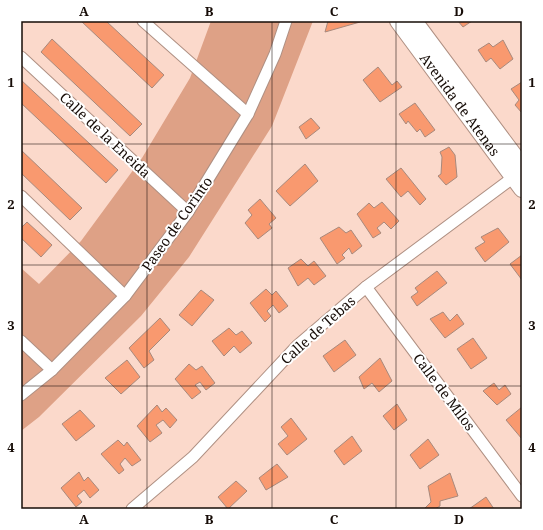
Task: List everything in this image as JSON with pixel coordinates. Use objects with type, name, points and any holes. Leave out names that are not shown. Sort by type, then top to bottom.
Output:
[{"type":"main road","name":"Avenida de Atenas","points":[[398,21],[520,176]]},
{"type":"main road","name":"Avenida de Atenas","points":[[414,21],[520,176]]},
{"type":"street","points":[[143,21],[248,114]]},
{"type":"street","name":"Paseo de Corinto","points":[[21,395],[52,370],[125,296],[188,212],[248,114],[275,54],[286,21]]},
{"type":"street","name":"Calle de la Eneida","points":[[21,57],[188,212]]},
{"type":"street","name":"Calle de Tebas","points":[[132,509],[193,457],[297,346],[366,287],[520,176]]},
{"type":"street","points":[[21,196],[125,296]]},
{"type":"street","name":"Calle de Milos","points":[[366,287],[522,496]]},
{"type":"street","points":[[21,341],[52,370]]},
{"type":"shaded area","points":[[211,21],[313,21],[272,126],[189,257],[141,316],[39,417],[21,431],[21,268],[39,284],[81,241],[142,158],[190,78]]},
{"type":"building","points":[[81,21],[106,21],[164,75],[152,88]]},
{"type":"building","points":[[328,21],[359,21],[360,22],[325,32]]},
{"type":"building","points":[[458,21],[472,21],[463,27]]},
{"type":"building","points":[[52,39],[142,124],[130,136],[41,52]]},
{"type":"building","points":[[503,40],[513,59],[500,69],[491,58],[486,62],[478,50],[489,43],[493,47]]},
{"type":"building","points":[[378,67],[392,85],[397,81],[402,87],[380,102],[363,80]]},
{"type":"building","points":[[21,80],[118,170],[106,183],[21,103]]},
{"type":"building","points":[[522,82],[522,113],[515,105],[519,100],[511,89]]},
{"type":"building","points":[[415,103],[435,130],[425,137],[420,129],[417,132],[408,121],[406,124],[399,114]]},
{"type":"building","points":[[311,118],[320,128],[306,139],[299,127]]},
{"type":"building","points":[[449,147],[455,155],[457,177],[446,185],[438,176],[441,174],[442,157],[440,152]]},
{"type":"building","points":[[21,150],[82,208],[70,220],[21,173]]},
{"type":"building","points":[[305,164],[318,181],[290,206],[276,191]]},
{"type":"building","points":[[401,168],[426,199],[420,205],[408,191],[401,197],[386,179]]},
{"type":"building","points":[[260,199],[276,218],[269,224],[272,228],[258,239],[245,223],[252,215],[248,210]]},
{"type":"building","points":[[382,202],[399,221],[391,229],[384,222],[377,228],[381,233],[373,238],[357,214],[369,203],[374,208]]},
{"type":"building","points":[[27,222],[52,245],[41,257],[21,238],[21,228]]},
{"type":"building","points":[[339,227],[346,233],[351,230],[362,246],[352,254],[349,248],[342,255],[345,258],[337,264],[320,238]]},
{"type":"building","points":[[498,228],[509,242],[485,262],[475,248],[485,242],[481,237]]},
{"type":"building","points":[[522,255],[522,280],[510,264]]},
{"type":"building","points":[[301,259],[308,266],[314,261],[326,276],[314,285],[308,278],[298,286],[288,268]]},
{"type":"building","points":[[437,271],[447,283],[417,306],[411,297],[418,292],[415,288]]},
{"type":"building","points":[[266,289],[272,295],[276,291],[288,306],[279,313],[273,305],[267,311],[271,316],[265,322],[250,303]]},
{"type":"building","points":[[201,290],[214,300],[192,326],[179,315]]},
{"type":"building","points":[[443,312],[450,321],[457,314],[464,324],[445,338],[430,319]]},
{"type":"building","points":[[160,318],[170,330],[149,351],[154,360],[144,368],[129,348]]},
{"type":"building","points":[[229,328],[236,335],[242,331],[252,343],[240,353],[234,346],[224,356],[212,341]]},
{"type":"building","points":[[473,338],[487,358],[471,369],[457,349]]},
{"type":"building","points":[[345,340],[356,355],[334,372],[323,356]]},
{"type":"building","points":[[380,358],[392,381],[379,392],[372,383],[364,389],[359,377]]},
{"type":"building","points":[[127,360],[140,377],[121,394],[105,378]]},
{"type":"building","points":[[189,364],[196,370],[202,366],[215,383],[206,390],[200,382],[195,385],[201,392],[192,399],[175,379]]},
{"type":"building","points":[[494,383],[499,390],[505,385],[511,394],[497,405],[483,391]]},
{"type":"building","points":[[397,404],[407,420],[394,430],[383,416]]},
{"type":"building","points":[[157,405],[162,412],[166,408],[177,420],[170,428],[163,420],[156,425],[162,433],[150,442],[137,426]]},
{"type":"building","points":[[522,407],[522,439],[506,420]]},
{"type":"building","points":[[80,410],[95,426],[76,441],[62,424]]},
{"type":"building","points":[[291,418],[307,439],[287,455],[278,444],[288,436],[281,427]]},
{"type":"building","points":[[352,436],[362,451],[344,465],[334,451]]},
{"type":"building","points":[[428,439],[439,455],[420,469],[410,455]]},
{"type":"building","points":[[118,440],[124,446],[127,442],[141,460],[132,466],[125,458],[120,464],[124,470],[119,474],[101,454]]},
{"type":"building","points":[[277,464],[288,477],[266,490],[259,478]]},
{"type":"building","points":[[79,472],[84,481],[88,477],[99,490],[90,498],[84,490],[77,496],[82,502],[76,507],[61,488]]},
{"type":"building","points":[[450,473],[458,496],[440,501],[440,506],[435,509],[426,509],[425,508],[431,502],[428,486]]},
{"type":"building","points":[[236,481],[247,491],[228,509],[218,497]]},
{"type":"building","points":[[486,497],[494,509],[469,509]]}]
